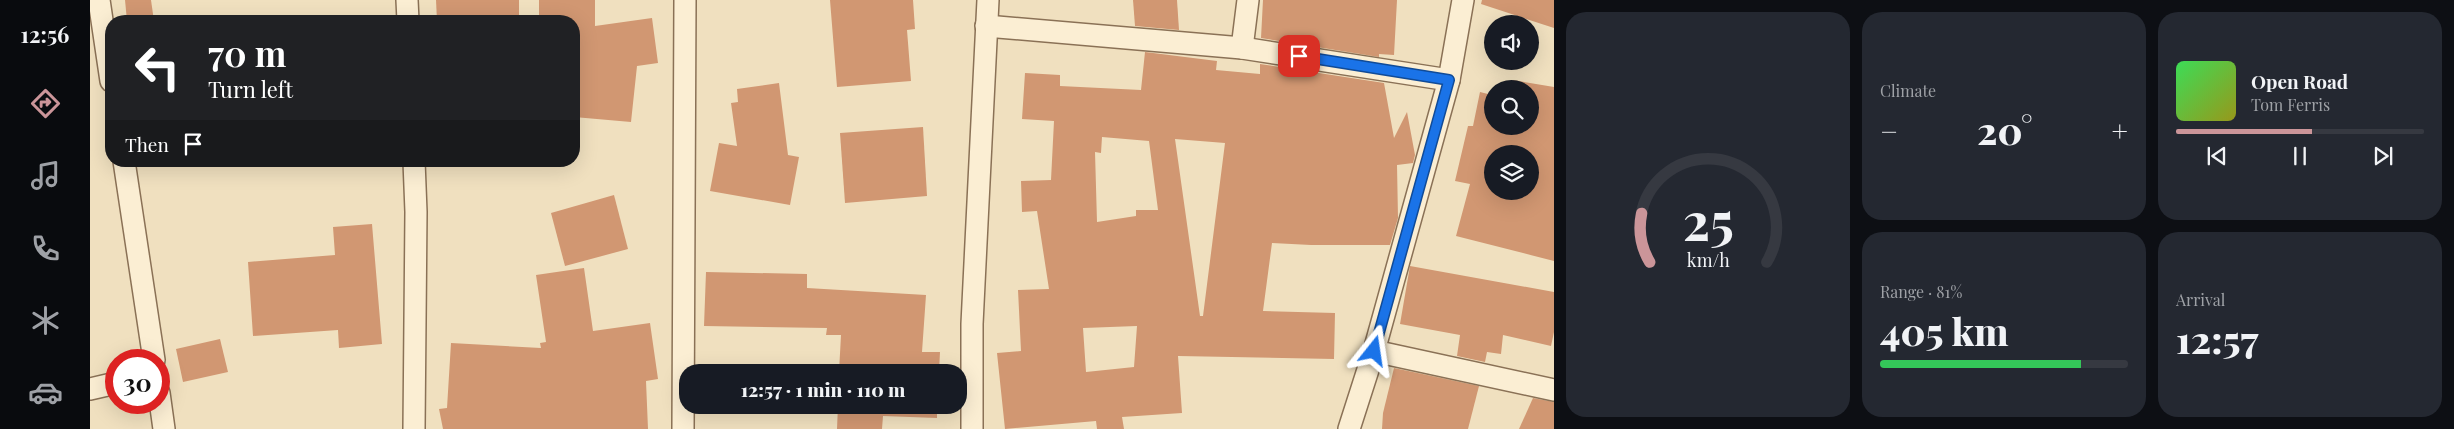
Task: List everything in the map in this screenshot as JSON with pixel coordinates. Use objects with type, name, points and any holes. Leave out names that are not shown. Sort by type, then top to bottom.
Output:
[{"type":"street","points":[[99,0],[105,40]]},
{"type":"street","points":[[407,0],[408,15]]},
{"type":"street","points":[[683,429],[685,0]]},
{"type":"street","points":[[972,429],[972,324],[988,0]]},
{"type":"street","points":[[1242,48],[1248,0]]},
{"type":"street","points":[[1349,429],[1374,351],[1449,80],[1463,0]]},
{"type":"street","points":[[986,26],[1242,48],[1449,80]]},
{"type":"street","points":[[125,167],[152,349]]},
{"type":"street","points":[[414,167],[416,212],[414,429]]},
{"type":"street","points":[[1374,351],[1554,390]]},
{"type":"street","points":[[90,389],[105,386]]},
{"type":"street","points":[[162,414],[164,429]]},
{"type":"building","points":[[125,0],[151,0],[153,15],[126,15]]},
{"type":"building","points":[[436,0],[519,0],[519,15],[437,15]]},
{"type":"building","points":[[539,0],[595,0],[595,26],[652,18],[658,63],[637,66],[631,122],[580,118],[580,15],[539,15]]},
{"type":"building","points":[[830,0],[913,0],[915,29],[907,30],[911,81],[837,87]]},
{"type":"building","points":[[1133,0],[1177,0],[1179,30],[1135,26]]},
{"type":"building","points":[[1263,0],[1397,0],[1394,55],[1379,54],[1379,57],[1261,38]]},
{"type":"building","points":[[1482,0],[1554,0],[1554,28],[1539,23],[1539,15],[1514,15],[1481,4]]},
{"type":"building","points":[[1145,52],[1217,61],[1216,70],[1260,74],[1260,64],[1384,83],[1394,138],[1407,112],[1415,155],[1413,163],[1397,165],[1398,218],[1390,245],[1272,243],[1263,311],[1335,313],[1334,359],[1178,356],[1182,413],[1122,417],[1124,429],[1097,429],[1096,421],[1005,429],[997,353],[1021,351],[1018,290],[1049,289],[1037,211],[1022,212],[1021,181],[1051,180],[1054,121],[1022,119],[1025,73],[1060,75],[1060,86],[1141,90]],"holes":[[[1102,137],[1149,141],[1158,210],[1136,210],[1136,216],[1097,222],[1095,152],[1101,153]],[[1175,139],[1225,143],[1203,316],[1200,316]],[[1137,326],[1134,367],[1086,372],[1083,328]]]},
{"type":"building","points":[[779,83],[788,155],[799,157],[790,205],[710,191],[719,143],[737,146],[731,103],[738,102],[737,89]]},
{"type":"building","points":[[1539,84],[1554,87],[1554,261],[1456,236],[1470,184],[1455,181],[1468,126],[1473,126],[1480,92],[1484,93],[1484,135],[1539,135]]},
{"type":"building","points":[[923,127],[927,196],[845,203],[840,133]]},
{"type":"building","points":[[614,195],[628,249],[565,266],[551,213]]},
{"type":"building","points":[[372,224],[382,344],[339,348],[338,330],[253,336],[248,262],[335,255],[333,227]]},
{"type":"building","points":[[1410,266],[1554,292],[1554,332],[1551,346],[1503,335],[1501,354],[1487,352],[1485,362],[1457,356],[1460,335],[1400,324]]},
{"type":"building","points":[[584,268],[593,331],[650,323],[658,379],[646,381],[648,429],[443,429],[439,409],[447,408],[451,343],[541,348],[540,343],[546,342],[536,275]]},
{"type":"building","points":[[706,272],[807,274],[807,288],[926,295],[922,352],[940,352],[939,364],[839,364],[841,335],[826,335],[827,328],[704,326]]},
{"type":"building","points":[[220,339],[228,372],[183,382],[176,349]]},
{"type":"building","points":[[1394,368],[1479,386],[1468,429],[1382,429],[1383,413]]},
{"type":"building","points":[[1533,398],[1554,402],[1554,429],[1519,429]]},
{"type":"building","points":[[838,414],[937,414],[937,418],[883,416],[882,429],[837,429]]},
{"type":"route","points":[[1299,56],[1449,80],[1374,351]]}]
